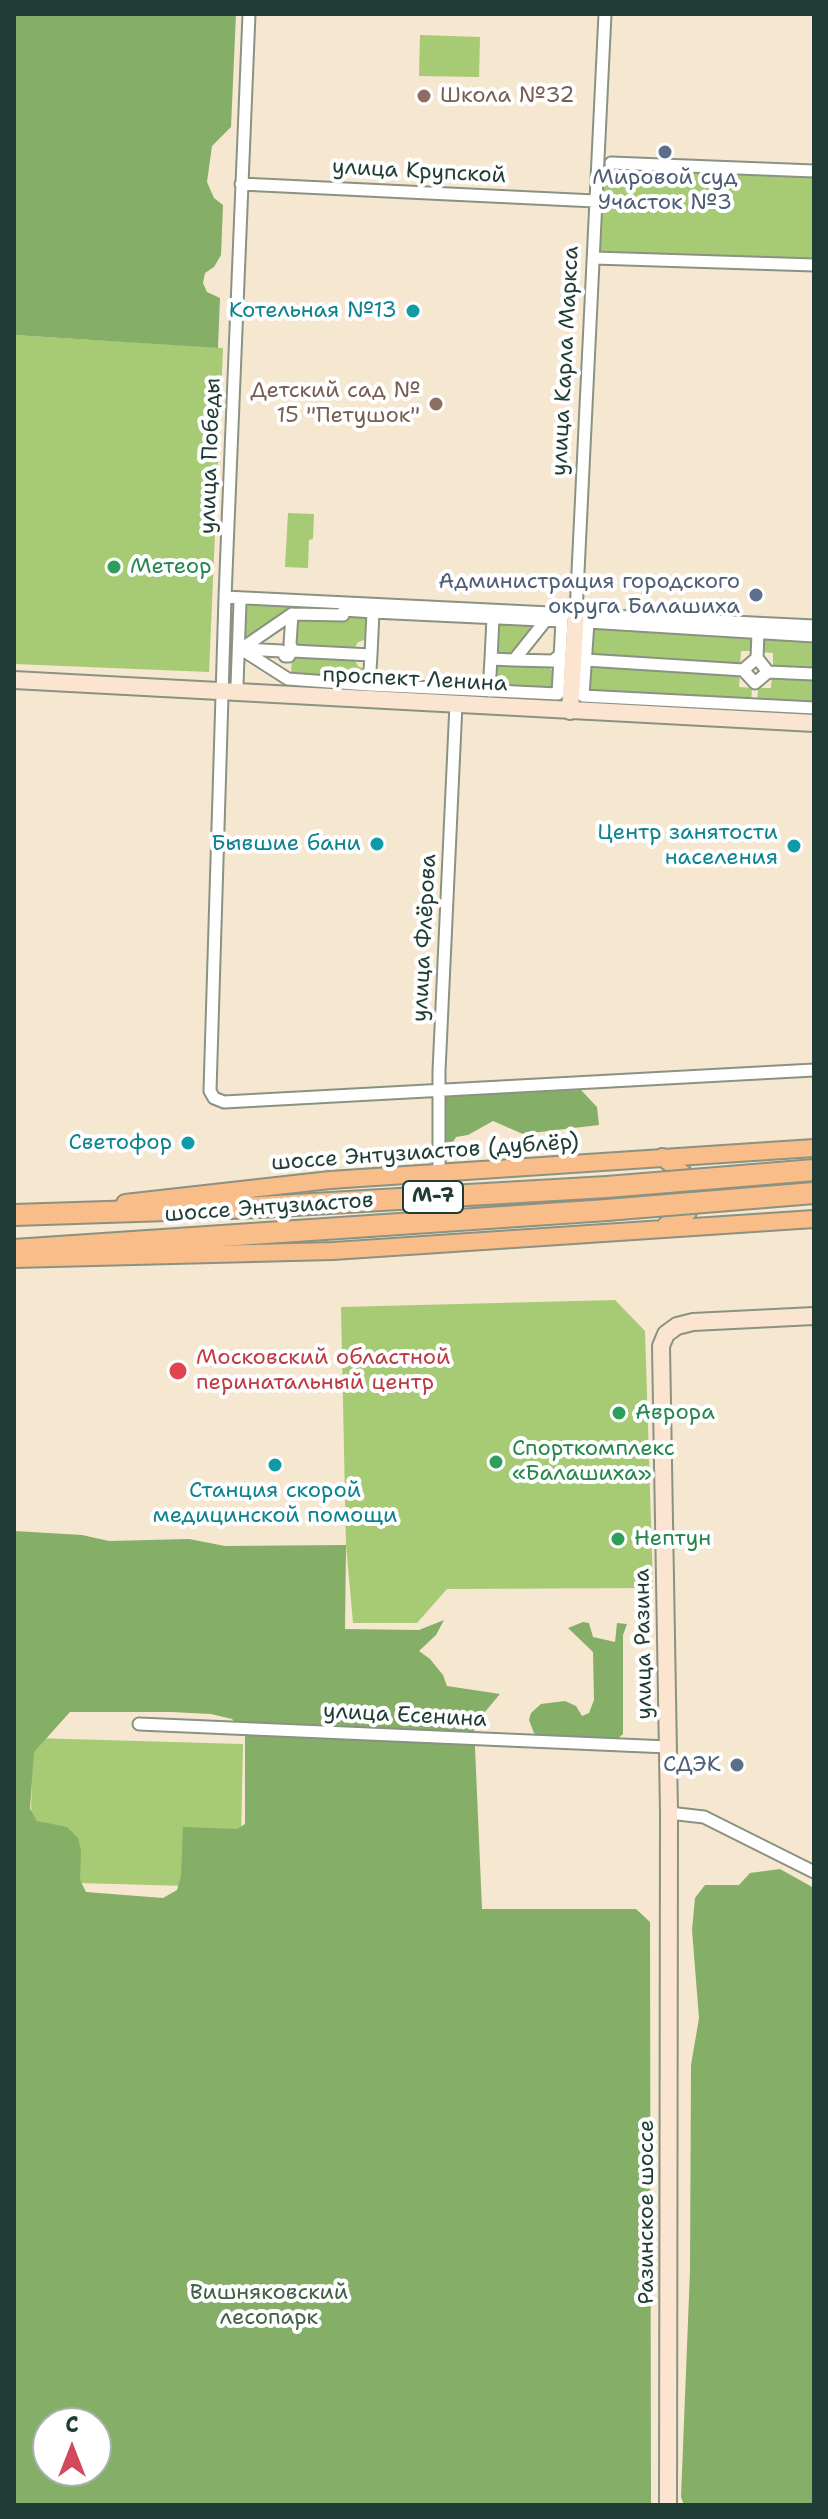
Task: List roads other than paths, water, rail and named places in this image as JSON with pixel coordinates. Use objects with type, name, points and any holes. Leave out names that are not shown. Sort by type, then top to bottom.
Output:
[{"type":"highway","name":"шоссе Энтузиастов","points":[[14,1215],[260,1207],[607,1187],[814,1170]]},
{"type":"highway","name":"шоссе Энтузиастов","points":[[14,1250],[814,1193]]},
{"type":"main road","name":"улица Карла Маркса","points":[[570,711],[576,613]]},
{"type":"main road","name":"проспект Ленина","points":[[14,680],[231,688],[570,711],[814,723]]},
{"type":"main road","name":"шоссе Энтузиастов (дублёр)","points":[[41,1214],[250,1188],[814,1148]]},
{"type":"main road","points":[[657,1228],[682,1218],[692,1200],[685,1175],[662,1157]]},
{"type":"main road","points":[[14,1259],[333,1251],[814,1219]]},
{"type":"main road","name":"улица Разина","points":[[669,1920],[661,1346],[666,1334],[677,1326],[693,1322],[814,1316]]},
{"type":"main road","name":"Разинское шоссе","points":[[668,2505],[669,1920]]},
{"type":"street","name":"улица Победы","points":[[249,14],[225,597],[231,688],[210,1091],[214,1098],[224,1102],[438,1090]]},
{"type":"street","name":"улица Карла Маркса","points":[[576,613],[605,14]]},
{"type":"street","points":[[611,163],[814,171]]},
{"type":"street","name":"улица Крупской","points":[[241,184],[595,201]]},
{"type":"street","points":[[594,258],[814,265]]},
{"type":"street","points":[[225,597],[814,626]]},
{"type":"street","points":[[231,688],[240,649],[240,602]]},
{"type":"street","points":[[344,610],[562,621],[558,694],[288,679],[240,649],[292,614],[343,615],[344,610]]},
{"type":"street","points":[[369,685],[373,612]]},
{"type":"street","points":[[288,679],[292,614]]},
{"type":"street","points":[[489,691],[493,618]]},
{"type":"street","points":[[514,660],[546,620]]},
{"type":"street","points":[[814,636],[588,622],[583,696],[814,708]]},
{"type":"street","points":[[758,633],[757,658],[768,672]]},
{"type":"street","points":[[353,654],[372,638]]},
{"type":"street","points":[[240,649],[371,655]]},
{"type":"street","points":[[353,654],[370,672]]},
{"type":"street","points":[[743,670],[757,658]]},
{"type":"street","points":[[491,659],[558,661]]},
{"type":"street","points":[[586,660],[743,670],[755,683],[754,705]]},
{"type":"street","points":[[755,683],[768,672],[814,674]]},
{"type":"street","name":"улица Флёрова","points":[[439,1174],[438,1090],[456,704]]},
{"type":"street","points":[[438,1090],[814,1070]]},
{"type":"street","name":"улица Есенина","points":[[139,1724],[668,1747]]},
{"type":"street","points":[[669,1813],[704,1817],[814,1872]]},
{"type":"place","name":"Школа №32","points":[[424,96]]},
{"type":"place","name":"Мировой суд Участок №3","points":[[665,152]]},
{"type":"place","name":"Котельная №13","points":[[413,311]]},
{"type":"place","name":"Детский сад № 15 \"Петушок\"","points":[[436,404]]},
{"type":"place","name":"Метеор","points":[[114,567]]},
{"type":"place","name":"Администрация городского округа Балашиха","points":[[756,595]]},
{"type":"place","name":"Бывшие бани","points":[[377,844]]},
{"type":"place","name":"Центр занятости населения","points":[[794,846]]},
{"type":"place","name":"Светофор","points":[[188,1143]]},
{"type":"place","name":"Московский областной перинатальный центр","points":[[178,1371]]},
{"type":"place","name":"Аврора","points":[[619,1413]]},
{"type":"place","name":"Спорткомплекс «Балашиха»","points":[[496,1462]]},
{"type":"place","name":"Станция скорой медицинской помощи","points":[[275,1465]]},
{"type":"place","name":"Нептун","points":[[618,1539]]},
{"type":"place","name":"СДЭК","points":[[737,1765]]},
{"type":"park label","name":"Вишняковский лесопарк","points":[[269,2306]]}]
